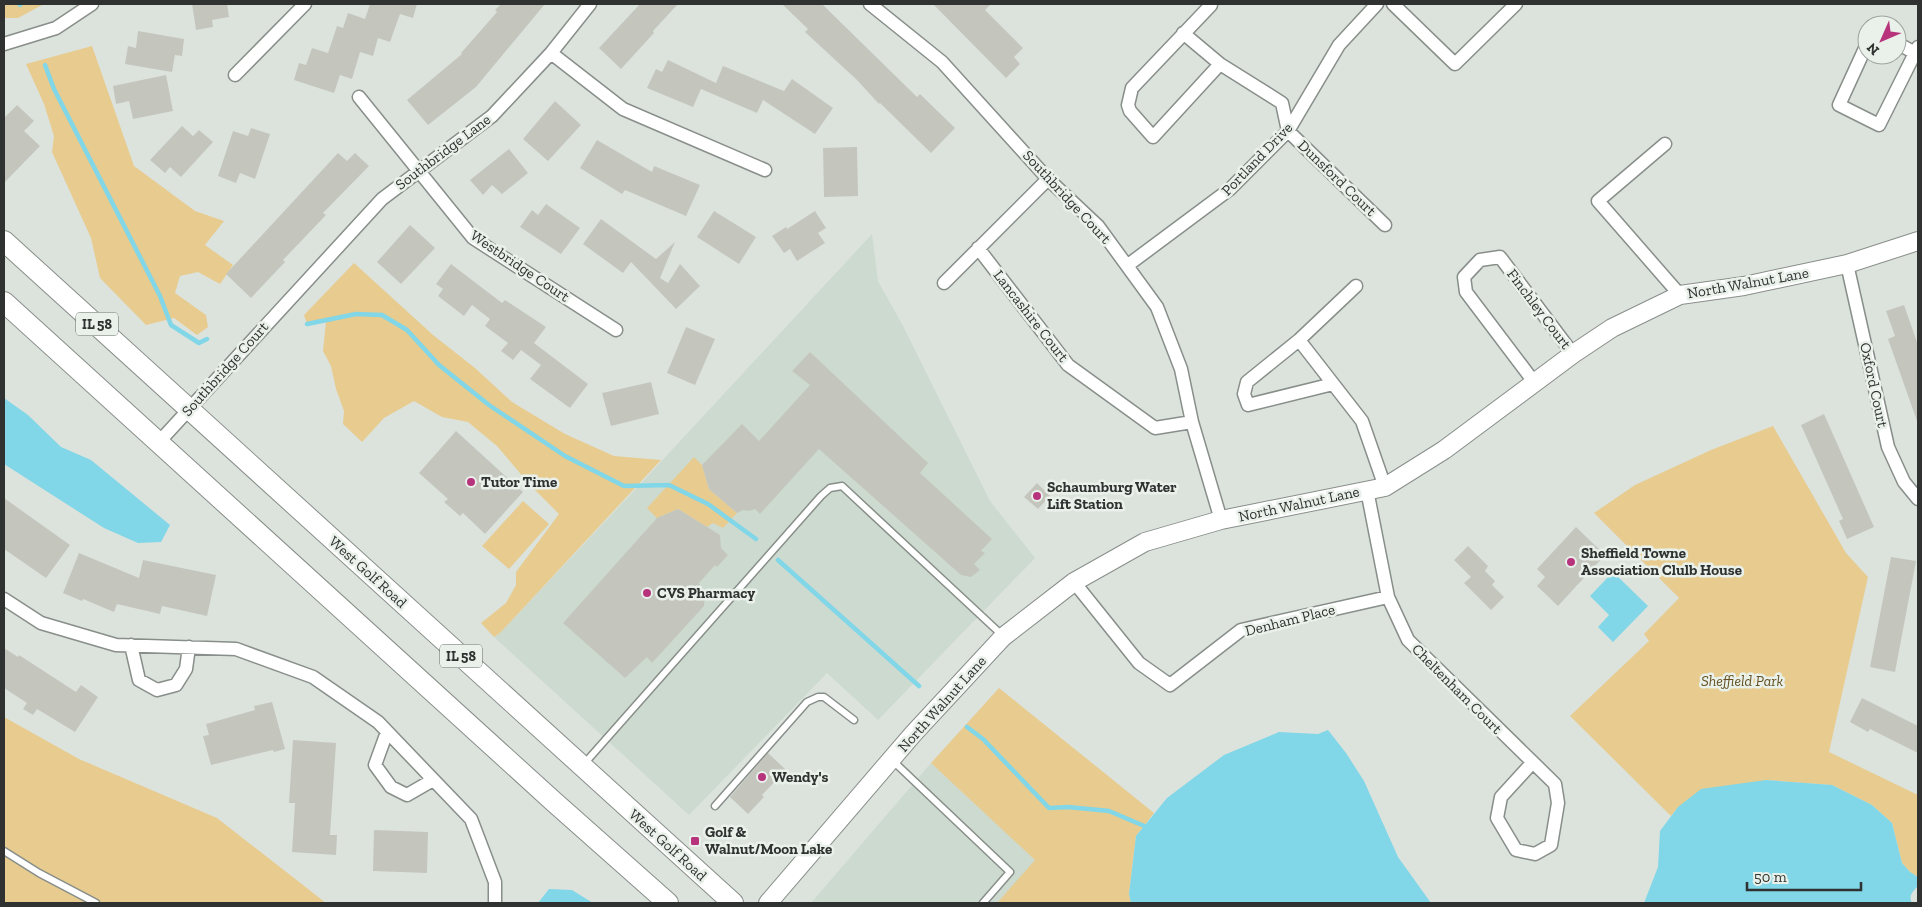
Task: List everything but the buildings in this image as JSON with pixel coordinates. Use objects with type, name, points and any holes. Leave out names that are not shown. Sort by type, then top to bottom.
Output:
[{"type":"main road","name":"West Golf Road","points":[[4,241],[733,903]]},
{"type":"main road","points":[[4,302],[545,795],[668,903]]},
{"type":"street","points":[[4,44],[56,28],[92,4]]},
{"type":"street","points":[[235,75],[305,4]]},
{"type":"street","name":"Southbridge Lane","points":[[291,296],[382,199],[492,116],[551,53],[590,4]]},
{"type":"street","name":"Southbridge Court","points":[[870,4],[942,62],[1048,179],[1098,226],[1158,307],[1181,369],[1192,422],[1220,520]]},
{"type":"street","name":"Portland Drive","points":[[1128,265],[1230,189],[1288,131],[1339,45],[1376,4]]},
{"type":"street","points":[[1393,4],[1455,64],[1516,4]]},
{"type":"street","points":[[1211,5],[1132,88],[1128,98],[1130,111],[1154,136],[1220,64]]},
{"type":"street","points":[[1184,33],[1220,64],[1282,103],[1288,131]]},
{"type":"street","points":[[1857,65],[1839,104],[1879,125],[1917,50]]},
{"type":"street","points":[[551,53],[623,109],[765,170]]},
{"type":"street","name":"Westbridge Court","points":[[359,97],[473,238],[616,330]]},
{"type":"street","name":"Dunsford Court","points":[[1288,131],[1385,225]]},
{"type":"street","points":[[1665,144],[1598,201],[1680,295]]},
{"type":"street","points":[[944,283],[1048,179]]},
{"type":"street","name":"North Walnut Lane","points":[[768,903],[892,759],[1003,637],[1074,582],[1145,542],[1220,520],[1385,486],[1444,450],[1534,382],[1612,328],[1680,295],[1744,286],[1847,264],[1918,241]]},
{"type":"street","name":"Lancashire Court","points":[[978,248],[1068,365],[1155,428],[1192,422]]},
{"type":"street","name":"Finchley Court","points":[[1534,382],[1466,292],[1464,277],[1480,260],[1500,257],[1573,354]]},
{"type":"street","name":"Oxford Court","points":[[1847,264],[1888,447],[1904,482],[1918,499]]},
{"type":"street","points":[[1333,384],[1248,405],[1244,394],[1247,382],[1299,340],[1356,286]]},
{"type":"street","name":"Southbridge Court","points":[[159,442],[291,296]]},
{"type":"street","points":[[1299,340],[1362,421],[1385,486]]},
{"type":"street","name":"Cheltenham Court","points":[[1367,490],[1388,597],[1408,640],[1555,784],[1558,803],[1551,845],[1535,854],[1516,850],[1497,818],[1501,796],[1532,763]]},
{"type":"street","name":"Denham Place","points":[[1074,582],[1139,663],[1170,685],[1241,630],[1388,597]]},
{"type":"street","points":[[4,600],[41,623],[116,645],[236,649],[313,677],[378,722],[471,819],[495,882],[496,903]]},
{"type":"street","points":[[131,646],[139,680],[157,690],[176,685],[186,669],[189,647]]},
{"type":"street","points":[[388,732],[375,765],[391,788],[407,795],[433,780]]},
{"type":"lane","points":[[581,766],[815,502],[830,488],[842,486],[1003,637]]},
{"type":"lane","points":[[715,806],[807,702],[818,697],[824,698],[854,720]]},
{"type":"lane","points":[[892,759],[1010,872],[983,903]]},
{"type":"lane","points":[[4,851],[39,873],[96,903]]},
{"type":"shaded area","points":[[872,234],[878,281],[903,326],[990,501],[1035,558],[878,720],[827,673],[689,815],[494,637],[500,633],[632,493]]},
{"type":"shaded area","points":[[931,763],[1036,860],[997,903],[811,903]]},
{"type":"green space","points":[[4,4],[44,4],[18,18],[4,18]]},
{"type":"green space","points":[[92,46],[134,166],[195,211],[224,221],[205,245],[233,265],[220,284],[198,272],[180,276],[175,293],[206,315],[208,327],[197,335],[174,318],[146,325],[100,278],[91,238],[52,152],[54,136],[44,104],[26,64]]},
{"type":"green space","points":[[354,263],[433,335],[475,368],[512,402],[565,434],[614,456],[661,460],[500,633],[494,637],[481,623],[506,603],[516,585],[516,572],[559,514],[530,485],[497,446],[468,422],[442,417],[414,401],[384,418],[362,442],[343,424],[344,411],[336,389],[331,366],[323,351],[326,321],[307,324],[304,315]]},
{"type":"green space","name":"Sheffield Park","points":[[1773,426],[1846,553],[1868,577],[1829,752],[1918,795],[1918,877],[1910,872],[1902,863],[1892,823],[1872,805],[1832,785],[1766,780],[1678,807],[1671,816],[1570,716],[1649,641],[1644,634],[1679,598],[1594,513],[1635,485],[1711,450]]},
{"type":"green space","points":[[694,457],[702,465],[709,489],[737,513],[723,528],[713,523],[707,527],[678,509],[657,518],[647,508]]},
{"type":"green space","points":[[523,501],[549,524],[509,569],[482,546]]},
{"type":"green space","points":[[999,688],[1154,813],[1136,836],[1129,894],[1131,903],[997,903],[1035,860],[931,763]]},
{"type":"green space","points":[[4,717],[79,759],[217,818],[326,903],[4,903]]},
{"type":"water","points":[[4,398],[28,415],[61,447],[91,460],[170,525],[161,542],[138,543],[104,528],[4,464]]},
{"type":"water","points":[[1613,572],[1648,606],[1613,642],[1598,627],[1609,615],[1590,596]]},
{"type":"water","points":[[1328,730],[1364,781],[1398,857],[1431,903],[1131,903],[1129,894],[1136,836],[1167,798],[1224,755],[1279,732],[1318,734]]},
{"type":"water","points":[[1766,780],[1832,785],[1872,805],[1892,823],[1902,863],[1910,872],[1918,877],[1918,886],[1911,896],[1912,903],[1644,903],[1658,867],[1660,831],[1678,807],[1701,789]]},
{"type":"water","points":[[549,889],[572,890],[593,903],[538,903]]},
{"type":"waterway","points":[[45,65],[54,89],[160,296],[171,325],[199,343],[207,339]]},
{"type":"waterway","points":[[307,324],[356,314],[382,315],[407,330],[439,365],[489,405],[565,456],[624,486],[669,485],[708,504],[756,539]]},
{"type":"waterway","points":[[778,560],[919,686]]},
{"type":"waterway","points":[[967,727],[983,739],[1049,808],[1068,807],[1109,811],[1149,828]]},
{"type":"place","name":"Tutor Time","points":[[471,482]]},
{"type":"place","name":"Schaumburg Water Lift Station","points":[[1037,496]]},
{"type":"place","name":"Sheffield Towne Association Clulb House","points":[[1571,562]]},
{"type":"place","name":"CVS Pharmacy","points":[[647,593]]},
{"type":"place","name":"Wendy's","points":[[762,777]]},
{"type":"place","name":"Golf & Walnut/Moon Lake","points":[[695,841]]}]
